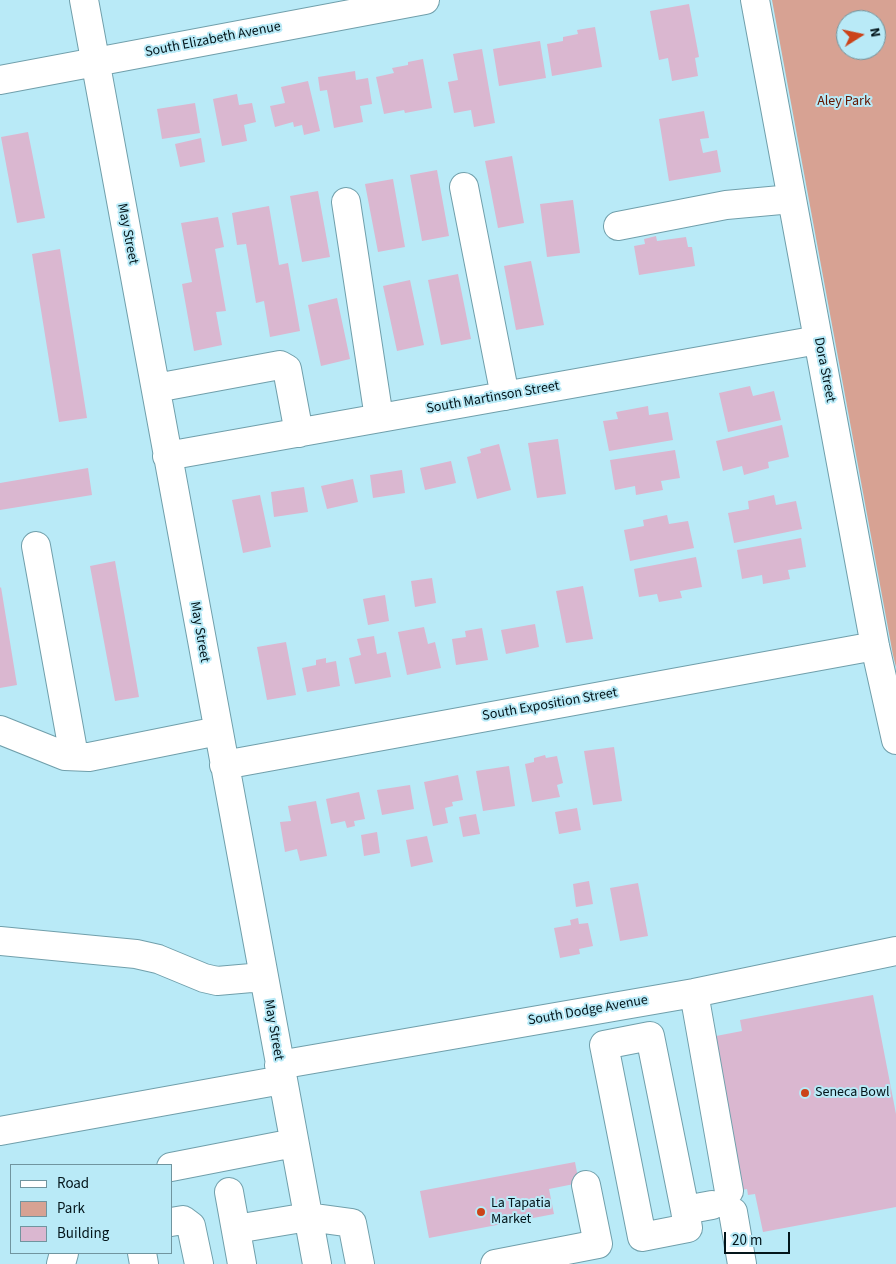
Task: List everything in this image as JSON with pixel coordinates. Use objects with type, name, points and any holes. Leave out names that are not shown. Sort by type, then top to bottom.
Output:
[{"type":"street","name":"May Street","points":[[84,0],[317,1264]]},
{"type":"street","name":"South Elizabeth Avenue","points":[[0,80],[425,0]]},
{"type":"street","name":"Dora Street","points":[[755,0],[875,646],[896,740]]},
{"type":"street","points":[[464,187],[505,396]]},
{"type":"street","points":[[618,226],[726,205],[792,199]]},
{"type":"street","points":[[346,202],[380,418]]},
{"type":"street","name":"South Martinson Street","points":[[167,456],[818,340]]},
{"type":"street","points":[[156,388],[280,365],[287,369],[299,432]]},
{"type":"street","points":[[36,546],[74,756]]},
{"type":"street","name":"South Exposition Street","points":[[224,765],[875,646]]},
{"type":"street","points":[[0,730],[65,756],[89,757],[218,731]]},
{"type":"street","points":[[0,941],[136,954],[158,959],[204,978],[217,981],[263,977]]},
{"type":"street","name":"South Dodge Avenue","points":[[0,1131],[281,1073],[694,993],[896,951]]},
{"type":"street","points":[[694,993],[725,1203],[742,1264]]},
{"type":"street","points":[[643,1002],[650,1036],[685,1210],[688,1228],[642,1237],[604,1045],[650,1036]]},
{"type":"street","points":[[172,1168],[294,1142]]},
{"type":"street","points":[[495,1264],[600,1254],[586,1185]]},
{"type":"street","points":[[229,1192],[242,1264]]},
{"type":"street","points":[[685,1210],[725,1203]]},
{"type":"street","points":[[236,1229],[308,1217],[352,1222],[360,1264]]},
{"type":"street","points":[[172,1222],[183,1220],[192,1226],[200,1264]]},
{"type":"green space","name":"Aley Park","points":[[772,0],[896,0],[896,667],[893,655]]},
{"type":"building","points":[[689,4],[699,57],[695,58],[698,76],[672,81],[668,58],[659,60],[650,11]]},
{"type":"building","points":[[595,27],[602,67],[552,76],[547,44],[563,41],[563,37],[578,34],[577,30]]},
{"type":"building","points":[[540,41],[546,78],[499,86],[493,49]]},
{"type":"building","points":[[482,49],[495,123],[474,127],[471,110],[454,113],[448,82],[458,80],[453,54]]},
{"type":"building","points":[[423,59],[432,108],[405,113],[404,110],[384,114],[376,77],[394,73],[392,68],[408,65],[408,62]]},
{"type":"building","points":[[355,71],[356,80],[368,78],[372,104],[360,106],[363,122],[334,128],[327,90],[320,91],[318,77]]},
{"type":"building","points":[[308,81],[320,131],[304,135],[302,125],[294,127],[293,122],[275,127],[270,106],[285,103],[281,87]]},
{"type":"building","points":[[237,94],[239,105],[252,103],[256,122],[244,125],[247,141],[222,146],[213,99]]},
{"type":"building","points":[[195,103],[200,133],[162,139],[157,109]]},
{"type":"building","points":[[704,111],[709,138],[700,139],[703,153],[717,150],[721,172],[669,181],[659,119]]},
{"type":"building","points":[[28,132],[45,218],[17,223],[1,137]]},
{"type":"building","points":[[201,138],[205,162],[180,167],[175,144]]},
{"type":"building","points":[[512,156],[524,223],[498,228],[485,161]]},
{"type":"building","points":[[437,170],[449,236],[422,241],[410,175]]},
{"type":"building","points":[[393,179],[405,247],[378,252],[365,184]]},
{"type":"building","points":[[318,191],[330,257],[302,262],[290,196]]},
{"type":"building","points":[[573,200],[580,253],[547,257],[540,204]]},
{"type":"building","points":[[269,206],[279,265],[288,263],[300,331],[270,337],[264,301],[256,303],[246,244],[237,245],[232,213]]},
{"type":"building","points":[[218,217],[224,247],[215,249],[226,311],[216,312],[222,345],[194,351],[182,284],[192,282],[181,223]]},
{"type":"building","points":[[656,236],[657,241],[686,237],[688,247],[692,247],[695,266],[639,275],[634,246],[645,244],[644,239]]},
{"type":"building","points":[[60,249],[87,418],[59,422],[32,254]]},
{"type":"building","points":[[531,261],[544,325],[516,330],[504,266]]},
{"type":"building","points":[[458,274],[471,339],[441,345],[428,280]]},
{"type":"building","points":[[410,280],[424,345],[397,351],[383,286]]},
{"type":"building","points":[[337,298],[350,359],[321,366],[308,305]]},
{"type":"building","points":[[750,386],[753,396],[774,391],[781,420],[728,432],[719,393]]},
{"type":"building","points":[[648,406],[649,415],[668,412],[673,440],[609,451],[603,421],[618,419],[616,412]]},
{"type":"building","points":[[782,425],[789,457],[768,462],[769,468],[744,475],[742,466],[723,471],[716,441]]},
{"type":"building","points":[[558,439],[566,494],[537,498],[528,443]]},
{"type":"building","points":[[499,444],[511,490],[477,499],[467,457],[481,453],[480,449]]},
{"type":"building","points":[[675,450],[680,478],[661,481],[663,490],[636,495],[635,486],[615,490],[610,460]]},
{"type":"building","points":[[451,461],[456,483],[425,490],[420,468]]},
{"type":"building","points":[[88,468],[92,495],[0,510],[0,483]]},
{"type":"building","points":[[402,470],[405,493],[373,498],[370,475]]},
{"type":"building","points":[[353,479],[358,502],[327,509],[321,486]]},
{"type":"building","points":[[304,487],[308,512],[274,517],[271,492]]},
{"type":"building","points":[[260,495],[271,547],[243,553],[232,500]]},
{"type":"building","points":[[774,495],[776,505],[796,501],[802,529],[734,543],[728,513],[749,509],[748,501]]},
{"type":"building","points":[[667,515],[669,524],[688,521],[694,548],[630,561],[624,530],[644,526],[643,520]]},
{"type":"building","points":[[801,538],[806,567],[788,570],[790,579],[763,584],[762,575],[742,579],[737,550]]},
{"type":"building","points":[[696,557],[702,587],[680,591],[682,598],[659,602],[657,594],[639,597],[634,569]]},
{"type":"building","points":[[115,561],[139,697],[115,701],[90,566]]},
{"type":"building","points":[[432,578],[436,603],[415,607],[411,581]]},
{"type":"building","points":[[583,586],[593,639],[566,643],[556,591]]},
{"type":"building","points":[[0,588],[17,685],[0,688]]},
{"type":"building","points":[[385,595],[389,621],[368,625],[363,599]]},
{"type":"building","points":[[535,624],[539,647],[506,654],[501,630]]},
{"type":"building","points":[[424,627],[428,644],[435,642],[441,668],[407,675],[398,632]]},
{"type":"building","points":[[482,628],[488,660],[456,665],[452,639],[466,637],[465,631]]},
{"type":"building","points":[[374,636],[377,654],[386,652],[391,677],[355,684],[349,658],[361,655],[357,639]]},
{"type":"building","points":[[286,642],[296,695],[267,700],[257,647]]},
{"type":"building","points":[[326,658],[326,663],[336,661],[340,686],[307,692],[302,668],[316,665],[316,660]]},
{"type":"building","points":[[614,747],[622,801],[593,805],[584,751]]},
{"type":"building","points":[[545,755],[546,758],[557,756],[563,783],[557,785],[560,797],[532,802],[525,764],[534,762],[534,758]]},
{"type":"building","points":[[509,766],[515,806],[483,811],[476,771]]},
{"type":"building","points":[[458,775],[463,800],[452,802],[453,806],[445,808],[448,823],[433,826],[424,782]]},
{"type":"building","points":[[410,785],[414,809],[382,815],[377,790]]},
{"type":"building","points":[[359,792],[365,819],[354,821],[355,826],[347,828],[345,821],[331,824],[326,799]]},
{"type":"building","points":[[316,801],[327,856],[300,861],[297,849],[285,852],[280,822],[291,821],[288,806]]},
{"type":"building","points":[[577,808],[581,830],[559,834],[555,812]]},
{"type":"building","points":[[476,814],[480,834],[463,837],[459,817]]},
{"type":"building","points":[[377,832],[380,853],[364,856],[361,835]]},
{"type":"building","points":[[427,836],[433,862],[411,867],[406,840]]},
{"type":"building","points":[[589,881],[593,904],[576,907],[573,884]]},
{"type":"building","points":[[638,883],[648,936],[620,941],[610,888]]},
{"type":"building","points":[[578,918],[579,924],[588,923],[593,946],[579,949],[580,954],[560,958],[554,928],[571,925],[570,920]]},
{"type":"building","name":"Seneca Bowl","points":[[873,995],[896,1114],[896,1207],[763,1232],[755,1194],[748,1195],[747,1189],[737,1191],[715,1072],[722,1071],[716,1036],[742,1031],[740,1020]]},
{"type":"building","points":[[575,1162],[579,1183],[549,1189],[554,1214],[429,1238],[420,1191]]},
{"type":"place","name":"Seneca Bowl","points":[[805,1093]]},
{"type":"place","name":"La Tapatia Market","points":[[481,1212]]}]
